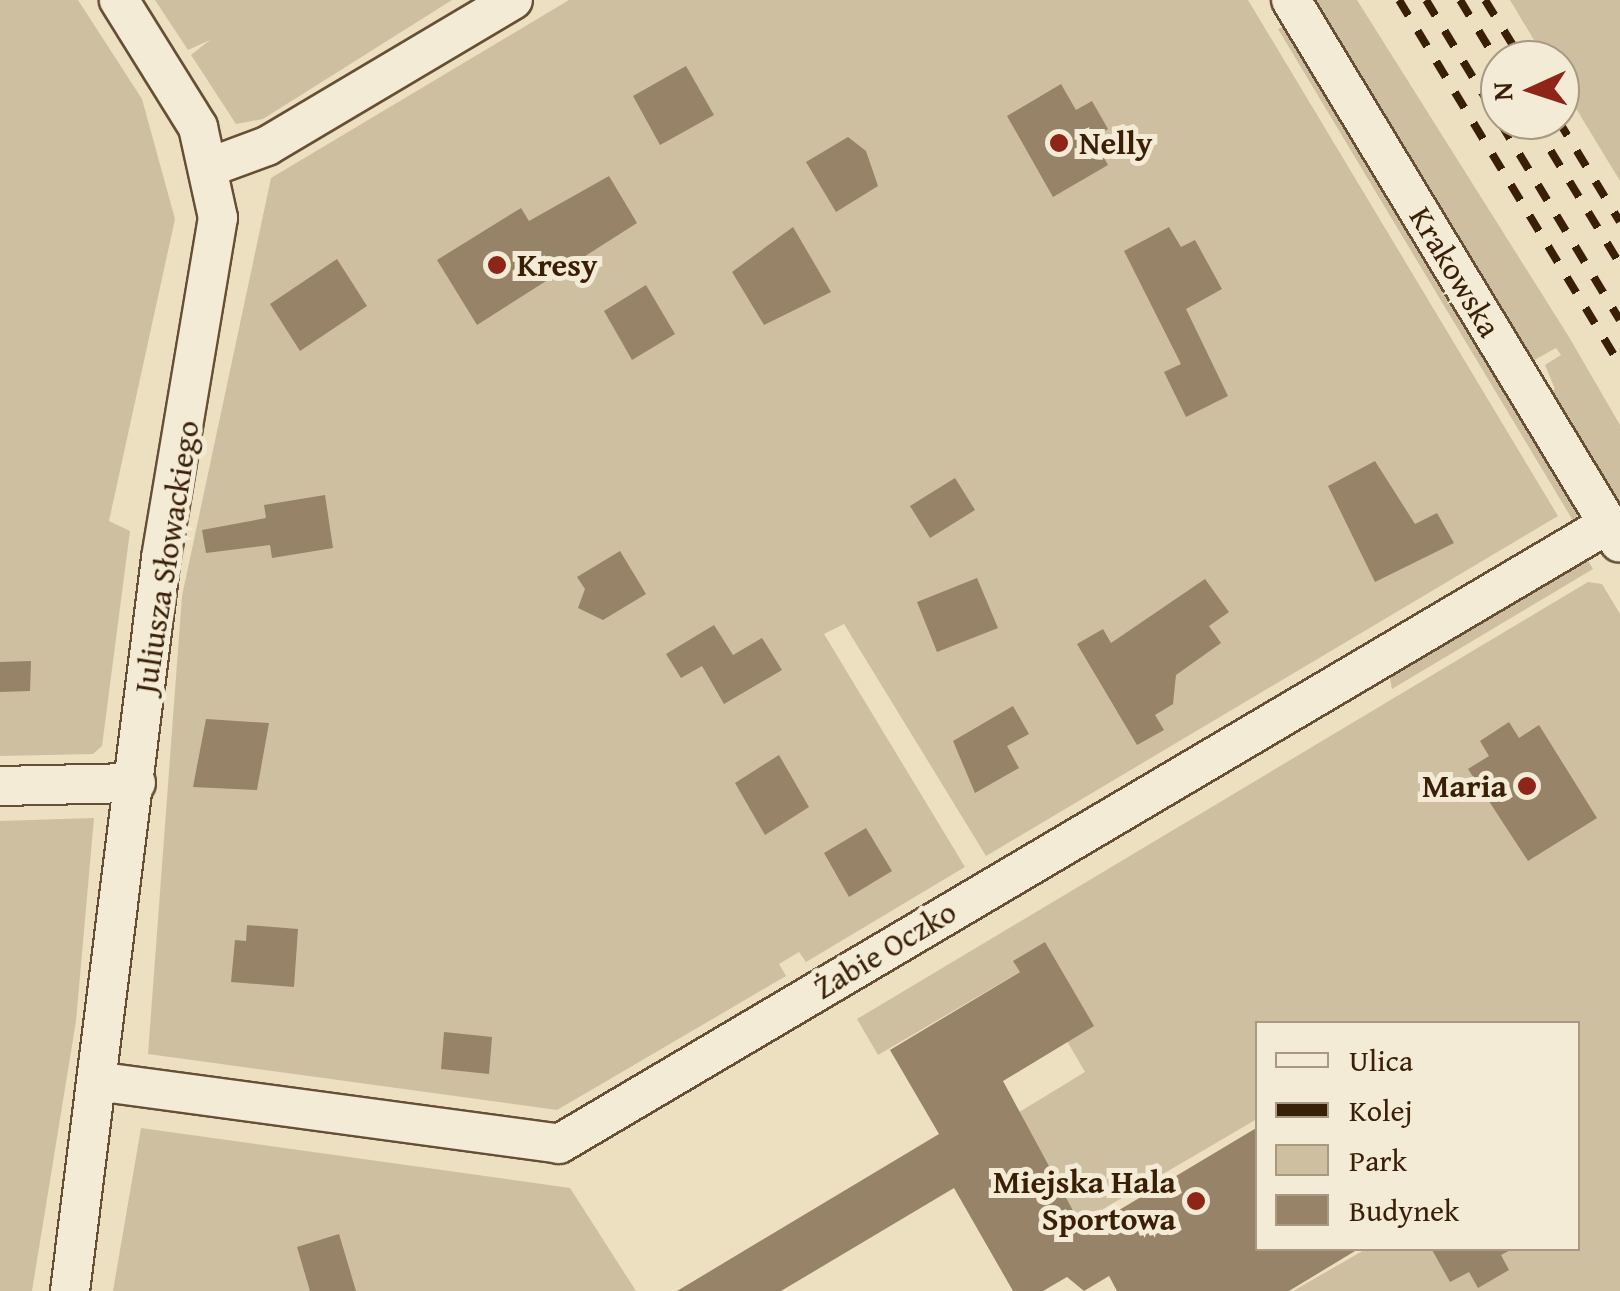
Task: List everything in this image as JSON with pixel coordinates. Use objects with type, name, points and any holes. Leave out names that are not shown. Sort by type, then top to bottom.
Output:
[{"type":"street","points":[[119,0],[213,166],[267,146],[513,0]]},
{"type":"street","name":"Krakowska","points":[[1291,0],[1614,534]]},
{"type":"street","name":"Juliusza Słowackiego","points":[[70,1291],[103,1082],[160,558],[216,262],[213,166]]},
{"type":"street","name":"Żabie Oczko","points":[[103,1082],[559,1144],[1614,534]]},
{"type":"street","points":[[0,786],[136,783]]},
{"type":"green space","points":[[0,0],[78,0],[142,99],[175,219],[109,521],[130,531],[102,746],[93,754],[0,756]]},
{"type":"green space","points":[[155,0],[452,0],[263,119],[236,124],[191,55],[210,40],[188,50]]},
{"type":"green space","points":[[569,0],[1248,0],[1558,516],[986,856],[844,624],[824,634],[965,867],[806,962],[799,952],[779,964],[786,976],[557,1110],[148,1054],[182,596],[271,178]]},
{"type":"green space","points":[[1309,0],[1357,0],[1569,337],[1620,425],[1620,509],[1548,394],[1555,389],[1545,365],[1561,355],[1556,348],[1529,363]]},
{"type":"green space","points":[[1510,0],[1620,0],[1620,181],[1580,115],[1580,40],[1534,40]]},
{"type":"green space","points":[[1291,24],[1578,511],[1575,524],[1278,29]]},
{"type":"green space","points":[[1586,557],[1593,569],[1392,689],[1389,673]]},
{"type":"green space","points":[[1588,582],[1602,584],[1620,614],[1620,1291],[1293,1291],[1363,1251],[1580,1251],[1580,1021],[1255,1021],[1255,1120],[1074,1226],[1016,1114],[1085,1072],[1025,969],[878,1055],[857,1019]]},
{"type":"green space","points":[[94,818],[76,1021],[32,1291],[0,1291],[0,821]]},
{"type":"green space","points":[[141,1128],[570,1188],[636,1291],[113,1291]]},
{"type":"building","points":[[686,66],[714,115],[660,145],[633,96]]},
{"type":"building","name":"Nelly","points":[[1061,84],[1076,110],[1092,101],[1108,129],[1093,138],[1108,165],[1053,197],[1007,116]]},
{"type":"building","points":[[848,137],[866,151],[878,186],[836,212],[806,162]]},
{"type":"building","points":[[609,176],[637,223],[477,325],[437,260],[521,208],[529,221]]},
{"type":"building","points":[[793,227],[831,292],[764,325],[732,272]]},
{"type":"building","points":[[1169,227],[1181,247],[1195,240],[1222,289],[1186,309],[1228,396],[1186,417],[1164,372],[1181,364],[1124,251]]},
{"type":"building","points":[[337,259],[367,306],[300,351],[270,304]]},
{"type":"building","points":[[646,285],[675,334],[632,360],[604,311]]},
{"type":"building","points":[[1375,461],[1415,524],[1437,513],[1454,543],[1375,582],[1328,486]]},
{"type":"building","points":[[955,478],[975,510],[930,538],[910,506]]},
{"type":"building","points":[[325,495],[333,548],[272,558],[270,545],[206,553],[202,530],[266,518],[264,505]]},
{"type":"building","points":[[620,551],[646,594],[603,620],[578,608],[585,589],[577,577]]},
{"type":"building","points":[[977,578],[998,628],[937,652],[917,602]]},
{"type":"building","points":[[1205,579],[1229,612],[1209,626],[1221,643],[1176,675],[1173,704],[1155,715],[1164,730],[1137,745],[1077,644],[1103,629],[1111,643]]},
{"type":"building","points":[[714,625],[733,655],[762,638],[782,670],[724,704],[702,666],[681,678],[666,654]]},
{"type":"building","points":[[31,661],[30,691],[0,692],[0,662]]},
{"type":"building","points":[[1013,706],[1029,734],[1007,746],[1019,768],[975,793],[953,741]]},
{"type":"building","points":[[206,719],[269,723],[257,790],[193,787]]},
{"type":"building","name":"Maria","points":[[1509,722],[1519,738],[1539,725],[1597,818],[1528,861],[1468,769],[1489,756],[1480,741]]},
{"type":"building","points":[[779,755],[809,807],[765,835],[735,783]]},
{"type":"building","points":[[866,828],[892,871],[849,897],[824,853]]},
{"type":"building","points":[[247,925],[298,929],[294,987],[231,982],[235,940],[246,941]]},
{"type":"building","points":[[1045,942],[1094,1026],[1003,1081],[1084,1231],[1255,1129],[1255,1251],[1355,1251],[1289,1291],[1117,1291],[1109,1276],[1084,1291],[1067,1277],[1043,1291],[1013,1291],[954,1188],[781,1291],[677,1291],[939,1134],[890,1050],[1020,972],[1013,961]]},
{"type":"building","points":[[444,1032],[492,1037],[489,1074],[441,1069]]},
{"type":"building","points":[[339,1234],[356,1291],[310,1291],[297,1247]]},
{"type":"building","points":[[1433,1251],[1508,1251],[1501,1255],[1509,1270],[1478,1288],[1469,1272],[1450,1282]]},
{"type":"railway","points":[[1399,0],[1620,365]]},
{"type":"railway","points":[[1426,0],[1620,320]]},
{"type":"railway","points":[[1460,0],[1484,40]]},
{"type":"railway","points":[[1485,0],[1510,40]]},
{"type":"railway","points":[[1544,140],[1620,264]]},
{"type":"railway","points":[[1570,140],[1620,222]]},
{"type":"place","name":"Nelly","points":[[1059,143]]},
{"type":"place","name":"Kresy","points":[[497,265]]},
{"type":"place","name":"Maria","points":[[1527,786]]},
{"type":"place","name":"Miejska Hala Sportowa","points":[[1196,1201]]}]
